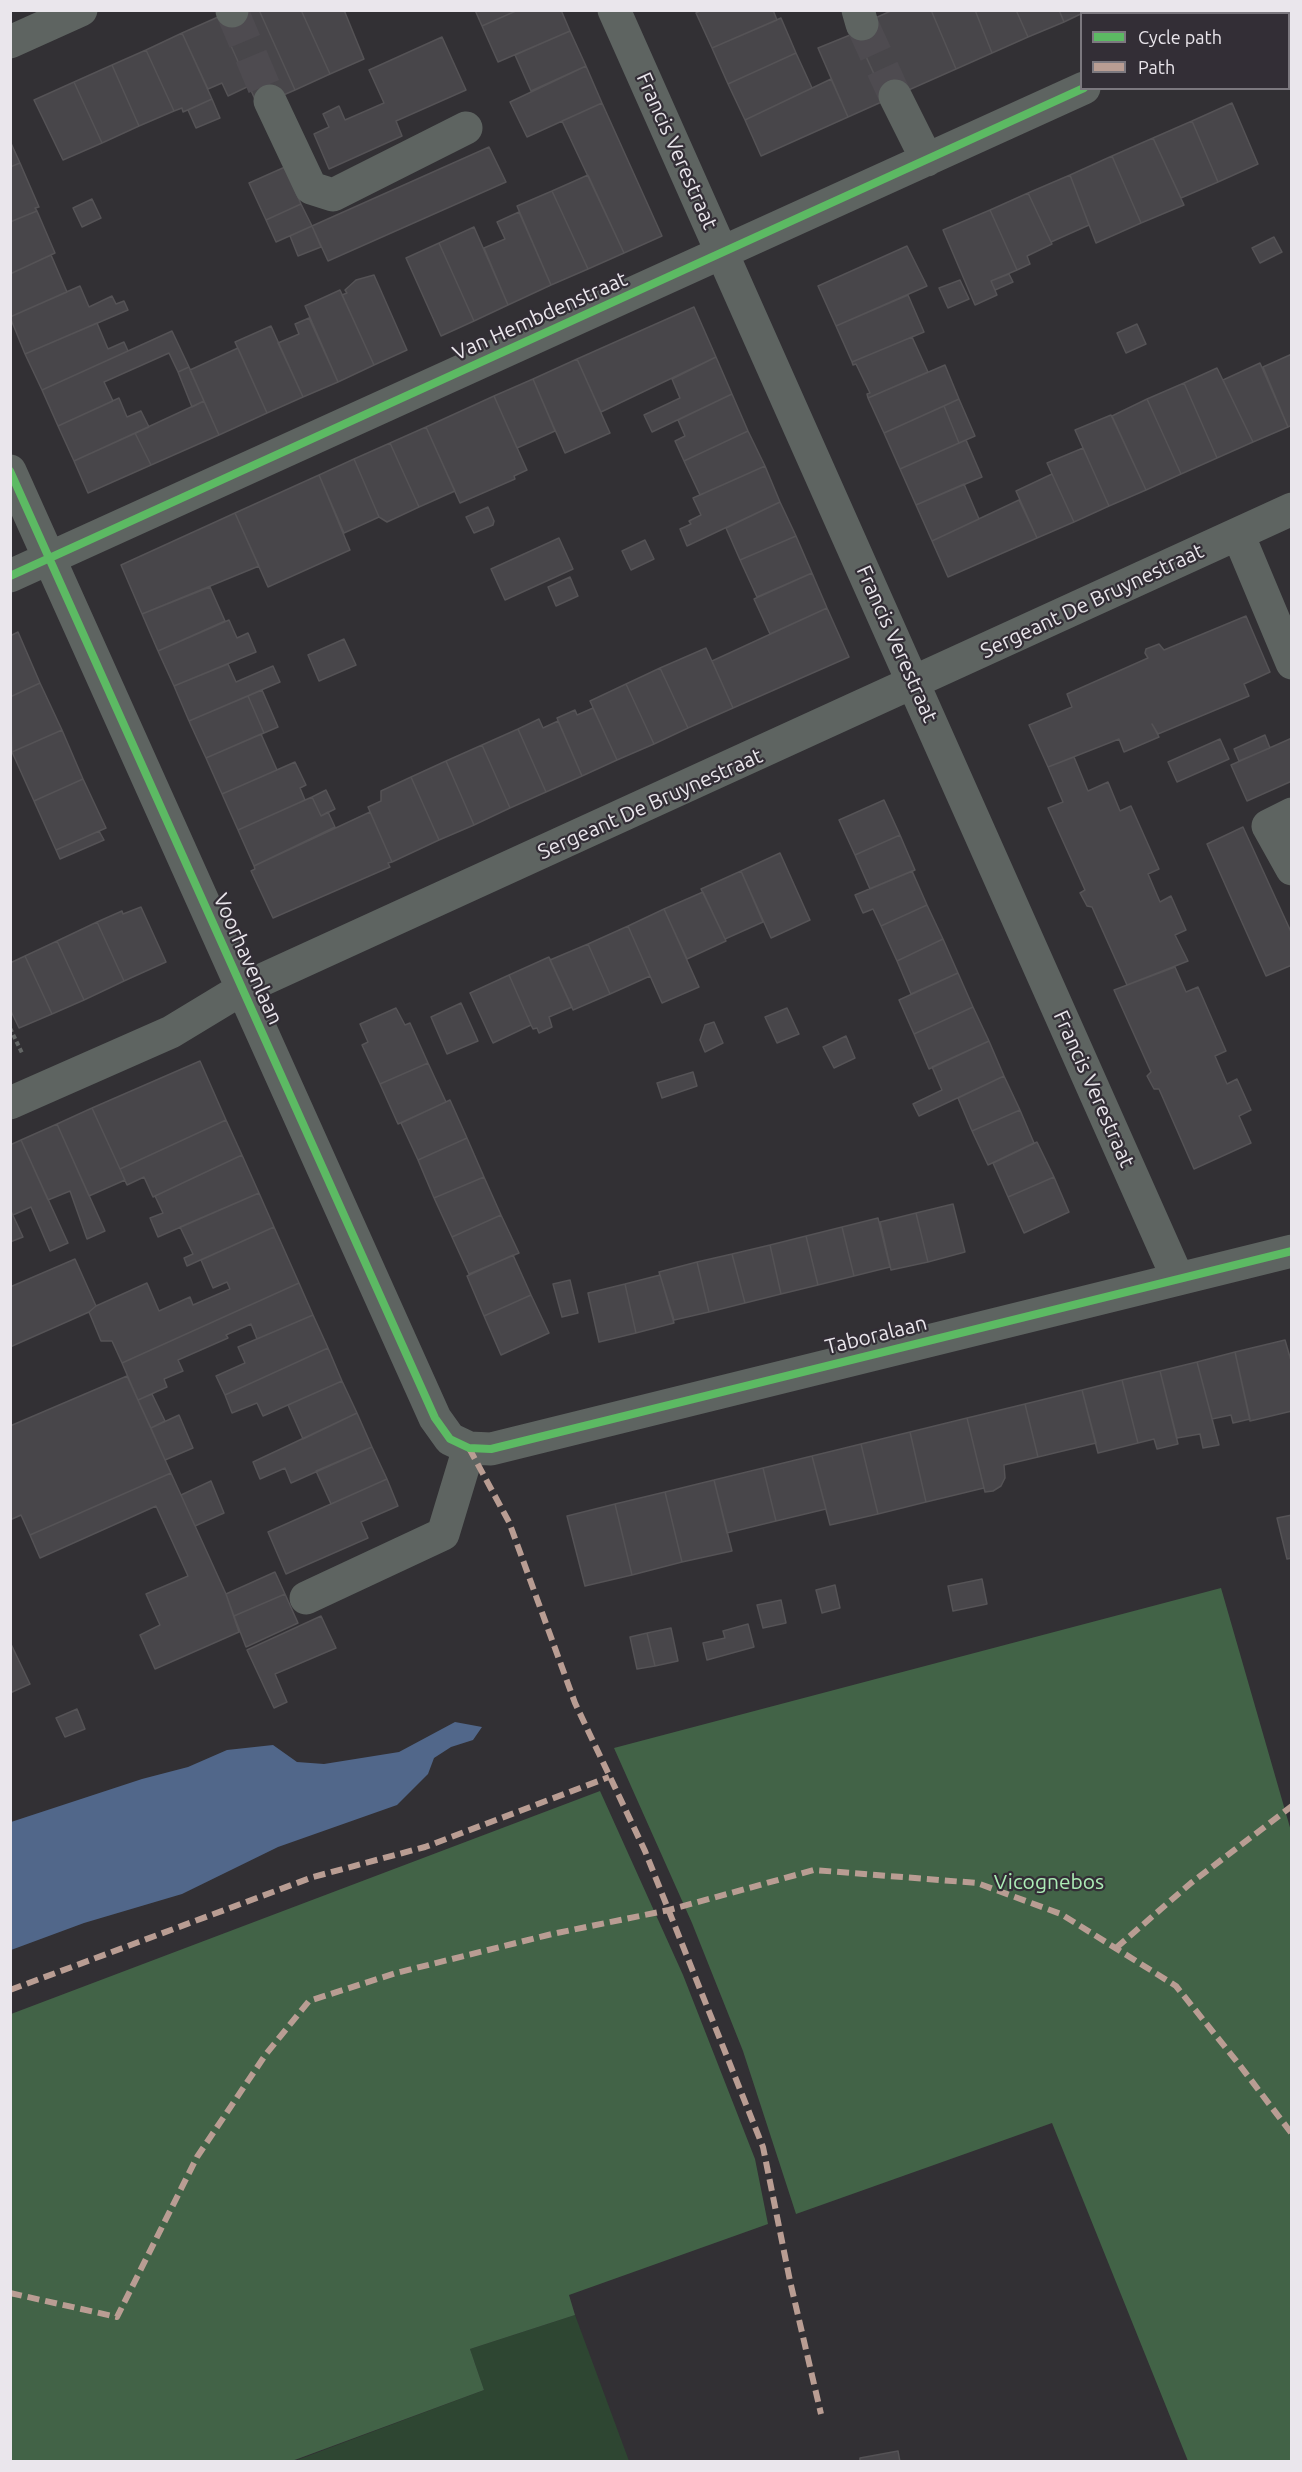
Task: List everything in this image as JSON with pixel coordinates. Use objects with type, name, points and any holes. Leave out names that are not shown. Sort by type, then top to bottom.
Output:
[{"type":"street","points":[[10,42],[81,10]]},
{"type":"street","name":"Francis Verestraat","points":[[614,10],[1178,1279]]},
{"type":"street","name":"Van Hembdenstraat","points":[[10,576],[1080,90]]},
{"type":"street","points":[[895,96],[927,160]]},
{"type":"street","points":[[270,101],[311,188],[333,195],[466,128]]},
{"type":"street","name":"Voorhavenlaan","points":[[10,471],[435,1418],[450,1439],[469,1448]]},
{"type":"street","name":"Sergeant De Bruynestraat","points":[[10,1103],[171,1032],[242,989],[1292,509]]},
{"type":"street","points":[[1238,534],[1292,663]]},
{"type":"street","points":[[1292,814],[1268,826],[1292,869]]},
{"type":"street","name":"Taboralaan","points":[[469,1448],[491,1449],[1292,1251]]},
{"type":"street","points":[[306,1598],[443,1534],[469,1448]]},
{"type":"green space","name":"Vicognebos","points":[[1221,1588],[1291,1831],[1291,2461],[1188,2461],[1052,2123],[796,2214],[743,2051],[692,1923],[614,1748]]},
{"type":"green space","points":[[600,1791],[683,1975],[755,2159],[768,2224],[569,2295],[575,2315],[470,2349],[484,2390],[292,2461],[11,2461],[11,2014]]},
{"type":"green space","points":[[575,2315],[629,2461],[292,2462],[484,2390],[470,2349]]},
{"type":"water","points":[[455,1722],[482,1727],[473,1740],[451,1747],[434,1758],[428,1774],[397,1805],[278,1847],[182,1894],[84,1923],[11,1950],[11,1822],[142,1779],[188,1767],[227,1750],[273,1745],[297,1762],[324,1764],[399,1752]]},
{"type":"building","points":[[233,10],[259,10],[295,90],[258,106],[218,17]]},
{"type":"building","points":[[259,10],[301,10],[330,74],[295,90]]},
{"type":"building","points":[[301,10],[344,10],[364,59],[330,74]]},
{"type":"building","points":[[475,10],[518,10],[482,26]]},
{"type":"building","points":[[518,10],[561,10],[570,31],[498,62],[482,26]]},
{"type":"building","points":[[701,10],[773,10],[777,20],[712,48],[696,13]]},
{"type":"building","points":[[893,10],[931,10],[956,69],[886,100],[853,28]]},
{"type":"building","points":[[931,10],[975,10],[992,53],[956,69]]},
{"type":"building","points":[[975,10],[1016,10],[1028,37],[992,53]]},
{"type":"building","points":[[1016,10],[1059,10],[1064,22],[1028,37]]},
{"type":"building","points":[[1059,10],[1089,10],[1080,12],[1080,14],[1064,22]]},
{"type":"building","points":[[218,17],[249,86],[228,96],[222,83],[208,89],[182,33]]},
{"type":"building","points":[[781,18],[796,53],[728,84],[712,48]]},
{"type":"building","points":[[570,31],[586,66],[531,91],[515,55]]},
{"type":"building","points":[[182,33],[212,99],[183,112],[182,108],[174,111],[146,50]]},
{"type":"building","points":[[855,33],[886,100],[848,117],[818,48]]},
{"type":"building","points":[[442,37],[466,90],[396,121],[402,136],[329,169],[314,134],[329,127],[323,114],[339,106],[345,120],[384,103],[369,70]]},
{"type":"building","points":[[146,50],[174,111],[139,126],[112,65]]},
{"type":"building","points":[[796,53],[812,88],[745,120],[728,84]]},
{"type":"building","points":[[112,65],[139,126],[102,143],[74,82]]},
{"type":"building","points":[[586,66],[602,103],[527,137],[510,102]]},
{"type":"building","points":[[831,79],[848,117],[761,156],[745,120]]},
{"type":"building","points":[[74,82],[102,143],[63,160],[34,100]]},
{"type":"building","points":[[212,99],[220,118],[196,128],[188,110]]},
{"type":"building","points":[[602,103],[662,236],[624,253],[562,121]]},
{"type":"building","points":[[1232,103],[1258,164],[1218,182],[1192,121]]},
{"type":"building","points":[[1192,121],[1218,182],[1181,198],[1153,138]]},
{"type":"building","points":[[1153,138],[1184,205],[1141,223],[1112,156]]},
{"type":"building","points":[[10,141],[20,163],[10,167]]},
{"type":"building","points":[[489,147],[506,182],[328,261],[312,226]]},
{"type":"building","points":[[1112,156],[1141,223],[1096,243],[1070,175]]},
{"type":"building","points":[[20,163],[39,207],[35,208],[37,211],[10,222],[10,167]]},
{"type":"building","points":[[285,167],[301,204],[266,220],[249,183]]},
{"type":"building","points":[[588,175],[624,253],[588,269],[552,191]]},
{"type":"building","points":[[1070,175],[1089,225],[1051,242],[1028,193]]},
{"type":"building","points":[[552,191],[588,269],[551,285],[517,206]]},
{"type":"building","points":[[1028,193],[1052,244],[1027,256],[1030,264],[1017,270],[990,210]]},
{"type":"building","points":[[92,199],[101,218],[82,227],[73,208]]},
{"type":"building","points":[[301,204],[312,226],[276,242],[266,220]]},
{"type":"building","points":[[990,210],[1017,270],[991,281],[997,295],[975,305],[943,230]]},
{"type":"building","points":[[37,211],[55,253],[10,274],[10,222]]},
{"type":"building","points":[[519,212],[551,285],[508,305],[484,248],[505,239],[497,222]]},
{"type":"building","points":[[312,226],[321,247],[298,256],[290,236]]},
{"type":"building","points":[[474,227],[508,305],[474,321],[439,243]]},
{"type":"building","points":[[1274,237],[1282,252],[1260,263],[1252,248]]},
{"type":"building","points":[[439,243],[474,321],[441,336],[406,258]]},
{"type":"building","points":[[907,246],[927,286],[836,326],[818,286]]},
{"type":"building","points":[[51,255],[67,292],[10,317],[10,274]]},
{"type":"building","points":[[1009,274],[1013,282],[995,290],[991,281]]},
{"type":"building","points":[[374,275],[407,350],[374,365],[342,295],[347,293],[345,290],[356,280]]},
{"type":"building","points":[[960,280],[969,299],[948,308],[939,288]]},
{"type":"building","points":[[80,286],[89,307],[112,296],[116,304],[124,301],[128,310],[25,354],[10,317]]},
{"type":"building","points":[[340,290],[374,365],[338,382],[305,306]]},
{"type":"building","points":[[908,295],[924,332],[852,362],[836,326]]},
{"type":"building","points":[[694,307],[716,357],[601,412],[577,359]]},
{"type":"building","points":[[309,318],[338,382],[303,397],[278,343],[299,334],[295,324]]},
{"type":"building","points":[[97,323],[108,349],[124,342],[128,351],[42,390],[25,354]]},
{"type":"building","points":[[1137,324],[1146,344],[1126,353],[1117,333]]},
{"type":"building","points":[[271,326],[303,397],[267,413],[235,342]]},
{"type":"building","points":[[172,331],[189,367],[178,372],[169,353],[104,382],[113,401],[58,426],[42,390]]},
{"type":"building","points":[[912,337],[928,372],[868,398],[867,394],[870,393],[856,364],[853,365],[852,362]]},
{"type":"building","points":[[238,348],[267,413],[219,435],[190,370]]},
{"type":"building","points":[[1292,354],[1292,425],[1288,427],[1263,367]]},
{"type":"building","points":[[716,357],[732,394],[652,432],[644,415],[680,398],[672,379]]},
{"type":"building","points":[[577,359],[610,433],[565,453],[533,379]]},
{"type":"building","points":[[1260,363],[1288,427],[1253,442],[1223,380]]},
{"type":"building","points":[[945,365],[959,399],[884,433],[868,398]]},
{"type":"building","points":[[189,367],[204,401],[192,407],[178,372]]},
{"type":"building","points":[[1217,368],[1253,442],[1217,458],[1184,383]]},
{"type":"building","points":[[533,379],[555,431],[517,448],[494,396]]},
{"type":"building","points":[[1184,383],[1217,458],[1181,474],[1147,399]]},
{"type":"building","points":[[732,394],[748,431],[684,461],[675,441],[685,436],[678,420]]},
{"type":"building","points":[[494,396],[527,470],[514,476],[515,479],[460,503],[426,427]]},
{"type":"building","points":[[119,398],[127,417],[141,411],[149,427],[74,461],[58,426]]},
{"type":"building","points":[[959,399],[975,436],[959,443],[944,406]]},
{"type":"building","points":[[1147,399],[1181,474],[1146,490],[1112,416]]},
{"type":"building","points":[[204,401],[219,435],[151,465],[135,433]]},
{"type":"building","points":[[944,406],[959,443],[900,469],[884,433]]},
{"type":"building","points":[[1111,415],[1146,490],[1109,506],[1075,430]]},
{"type":"building","points":[[426,427],[455,491],[419,507],[390,443]]},
{"type":"building","points":[[748,431],[765,466],[700,495],[684,461]]},
{"type":"building","points":[[135,433],[151,465],[88,493],[74,461]]},
{"type":"building","points":[[966,440],[982,477],[916,505],[900,469]]},
{"type":"building","points":[[390,443],[419,507],[387,522],[379,517],[354,459]]},
{"type":"building","points":[[1083,448],[1109,506],[1074,522],[1047,463]]},
{"type":"building","points":[[354,459],[379,517],[344,533],[319,475]]},
{"type":"building","points":[[765,466],[780,502],[687,546],[680,529],[691,524],[689,521],[701,515],[693,498]]},
{"type":"building","points":[[1052,474],[1074,522],[1037,538],[1016,491]]},
{"type":"building","points":[[319,475],[350,550],[268,587],[235,513]]},
{"type":"building","points":[[964,484],[979,519],[932,541],[916,505]]},
{"type":"building","points":[[1019,500],[1037,538],[948,577],[932,541]]},
{"type":"building","points":[[780,502],[796,536],[740,560],[726,528]]},
{"type":"building","points":[[488,507],[494,521],[493,525],[474,533],[466,517]]},
{"type":"building","points":[[235,513],[259,566],[142,614],[121,565]]},
{"type":"building","points":[[796,536],[812,573],[757,597],[740,560]]},
{"type":"building","points":[[559,538],[573,569],[505,600],[491,569]]},
{"type":"building","points":[[645,540],[654,559],[631,570],[622,551]]},
{"type":"building","points":[[812,573],[827,608],[770,634],[754,599]]},
{"type":"building","points":[[570,577],[578,596],[556,606],[548,587]]},
{"type":"building","points":[[210,587],[225,621],[158,651],[142,614]]},
{"type":"building","points":[[827,608],[849,657],[733,708],[712,661]]},
{"type":"building","points":[[1246,616],[1270,672],[1244,684],[1249,696],[1158,734],[1152,724],[1159,737],[1124,752],[1119,739],[1048,767],[1029,725],[1072,707],[1067,694],[1148,658],[1145,653],[1146,649],[1159,644],[1164,650]]},
{"type":"building","points":[[229,620],[237,638],[248,633],[256,652],[174,686],[158,651]]},
{"type":"building","points":[[18,632],[40,683],[10,697],[10,636]]},
{"type":"building","points":[[344,639],[356,665],[319,681],[308,655]]},
{"type":"building","points":[[706,648],[733,708],[688,728],[660,668]]},
{"type":"building","points":[[228,664],[236,682],[273,666],[280,682],[189,721],[174,686]]},
{"type":"building","points":[[660,668],[688,728],[654,744],[626,684]]},
{"type":"building","points":[[40,683],[62,730],[12,752],[10,697]]},
{"type":"building","points":[[626,684],[654,744],[617,760],[590,701]]},
{"type":"building","points":[[262,690],[278,727],[264,733],[248,696]]},
{"type":"building","points":[[248,696],[264,733],[206,758],[189,721]]},
{"type":"building","points":[[593,708],[617,760],[582,776],[557,718],[575,710],[577,715]]},
{"type":"building","points":[[539,719],[543,728],[558,721],[582,776],[546,792],[518,729]]},
{"type":"building","points":[[518,729],[546,792],[510,808],[482,745]]},
{"type":"building","points":[[62,730],[83,779],[34,801],[12,752]]},
{"type":"building","points":[[261,734],[277,770],[222,794],[206,758]]},
{"type":"building","points":[[1265,735],[1270,748],[1239,761],[1234,749]]},
{"type":"building","points":[[1292,738],[1292,781],[1247,801],[1231,765]]},
{"type":"building","points":[[1220,739],[1229,759],[1177,782],[1168,762]]},
{"type":"building","points":[[482,745],[510,808],[474,825],[446,761]]},
{"type":"building","points":[[1074,757],[1088,791],[1108,782],[1120,811],[1131,806],[1159,869],[1148,874],[1160,902],[1171,896],[1186,930],[1175,935],[1188,961],[1127,985],[1092,907],[1087,906],[1080,893],[1085,890],[1048,808],[1063,802],[1048,767]]},
{"type":"building","points":[[446,761],[474,825],[439,840],[411,777]]},
{"type":"building","points":[[295,762],[306,785],[300,788],[305,800],[238,830],[222,794]]},
{"type":"building","points":[[411,777],[439,840],[392,862],[368,807],[381,801],[381,791]]},
{"type":"building","points":[[83,779],[106,828],[56,850],[34,801]]},
{"type":"building","points":[[326,790],[335,809],[321,816],[312,797]]},
{"type":"building","points":[[312,797],[321,816],[328,812],[335,827],[254,866],[238,830]]},
{"type":"building","points":[[884,800],[900,835],[855,855],[839,820]]},
{"type":"building","points":[[370,812],[392,862],[388,863],[390,867],[273,918],[251,871],[255,869],[254,866]]},
{"type":"building","points":[[1243,827],[1292,934],[1292,965],[1266,976],[1207,844]]},
{"type":"building","points":[[99,831],[104,840],[60,859],[56,850]]},
{"type":"building","points":[[900,835],[915,870],[870,889],[855,855]]},
{"type":"building","points":[[780,853],[810,920],[771,938],[741,871]]},
{"type":"building","points":[[741,871],[763,922],[725,939],[701,889]]},
{"type":"building","points":[[912,871],[927,905],[881,926],[873,909],[863,913],[855,895]]},
{"type":"building","points":[[703,892],[726,941],[687,959],[664,909]]},
{"type":"building","points":[[927,905],[943,939],[897,961],[881,926]]},
{"type":"building","points":[[141,907],[166,962],[124,981],[97,922],[122,911],[123,914]]},
{"type":"building","points":[[664,909],[699,987],[662,1003],[628,926]]},
{"type":"building","points":[[97,922],[124,981],[84,1000],[57,941]]},
{"type":"building","points":[[628,926],[650,976],[610,994],[588,944]]},
{"type":"building","points":[[943,939],[958,973],[911,994],[897,961]]},
{"type":"building","points":[[57,941],[84,1000],[52,1014],[25,956]]},
{"type":"building","points":[[588,944],[610,994],[573,1010],[550,960]]},
{"type":"building","points":[[25,956],[52,1014],[19,1028],[10,1009],[10,963]]},
{"type":"building","points":[[549,957],[572,1007],[549,1017],[552,1027],[539,1033],[537,1028],[533,1029],[509,975]]},
{"type":"building","points":[[1175,967],[1186,992],[1198,987],[1226,1051],[1215,1056],[1227,1084],[1237,1079],[1251,1110],[1239,1116],[1251,1143],[1194,1169],[1159,1089],[1154,1089],[1147,1076],[1151,1072],[1114,990]]},
{"type":"building","points":[[958,973],[973,1007],[914,1034],[899,1000]]},
{"type":"building","points":[[509,975],[531,1025],[493,1043],[470,993]]},
{"type":"building","points":[[461,1003],[478,1041],[447,1054],[431,1017]]},
{"type":"building","points":[[973,1007],[989,1041],[929,1069],[914,1034]]},
{"type":"building","points":[[396,1008],[405,1025],[410,1023],[428,1063],[380,1084],[362,1045],[368,1042],[360,1024]]},
{"type":"building","points":[[787,1008],[799,1034],[777,1043],[765,1017]]},
{"type":"building","points":[[714,1022],[723,1043],[705,1052],[700,1040],[705,1025]]},
{"type":"building","points":[[846,1036],[855,1058],[834,1068],[823,1047]]},
{"type":"building","points":[[989,1041],[1004,1076],[919,1116],[913,1104],[942,1090],[932,1067]]},
{"type":"building","points":[[200,1061],[226,1120],[120,1169],[92,1108]]},
{"type":"building","points":[[428,1063],[446,1102],[398,1124],[380,1084]]},
{"type":"building","points":[[693,1072],[697,1086],[662,1098],[657,1083]]},
{"type":"building","points":[[1004,1076],[1020,1110],[972,1131],[958,1098]]},
{"type":"building","points":[[450,1100],[467,1138],[418,1160],[401,1123]]},
{"type":"building","points":[[92,1108],[125,1180],[89,1196],[57,1124]]},
{"type":"building","points":[[1020,1110],[1034,1143],[988,1165],[972,1131]]},
{"type":"building","points":[[226,1120],[242,1155],[153,1197],[144,1177],[127,1185],[120,1169]]},
{"type":"building","points":[[57,1124],[105,1231],[87,1239],[70,1191],[48,1200],[21,1140]]},
{"type":"building","points":[[467,1138],[484,1177],[434,1198],[418,1160]]},
{"type":"building","points":[[21,1140],[68,1243],[50,1251],[31,1207],[13,1215],[10,1209],[10,1145]]},
{"type":"building","points":[[1037,1142],[1054,1177],[1008,1197],[993,1163]]},
{"type":"building","points":[[242,1155],[259,1193],[158,1237],[150,1218],[163,1213],[155,1196]]},
{"type":"building","points":[[484,1177],[501,1215],[452,1237],[434,1198]]},
{"type":"building","points":[[1054,1177],[1069,1212],[1024,1233],[1008,1197]]},
{"type":"building","points":[[259,1193],[274,1227],[187,1266],[184,1258],[193,1254],[180,1227]]},
{"type":"building","points":[[953,1204],[965,1252],[928,1262],[916,1213]]},
{"type":"building","points":[[10,1209],[23,1237],[10,1242]]},
{"type":"building","points":[[916,1213],[928,1262],[891,1270],[880,1222]]},
{"type":"building","points":[[501,1215],[519,1253],[469,1274],[452,1237]]},
{"type":"building","points":[[878,1218],[890,1267],[854,1276],[842,1227]]},
{"type":"building","points":[[274,1227],[299,1283],[122,1363],[112,1341],[101,1341],[89,1312],[96,1306],[147,1283],[159,1311],[190,1297],[193,1305],[230,1289],[227,1282],[213,1288],[201,1260]]},
{"type":"building","points":[[842,1227],[854,1276],[818,1285],[806,1236]]},
{"type":"building","points":[[806,1236],[818,1285],[781,1294],[770,1245]]},
{"type":"building","points":[[770,1245],[781,1294],[745,1303],[732,1254]]},
{"type":"building","points":[[732,1254],[745,1303],[709,1312],[697,1262]]},
{"type":"building","points":[[513,1255],[531,1295],[484,1316],[467,1276]]},
{"type":"building","points":[[75,1259],[96,1306],[89,1312],[10,1347],[10,1287]]},
{"type":"building","points":[[697,1262],[709,1312],[674,1320],[659,1272]]},
{"type":"building","points":[[660,1275],[674,1323],[636,1333],[625,1284]]},
{"type":"building","points":[[570,1280],[578,1313],[562,1317],[553,1284]]},
{"type":"building","points":[[299,1283],[313,1315],[257,1339],[251,1324],[226,1335],[228,1338],[178,1360],[183,1371],[164,1379],[167,1387],[138,1400],[122,1363]]},
{"type":"building","points":[[625,1284],[636,1333],[599,1342],[588,1293]]},
{"type":"building","points":[[531,1295],[549,1333],[501,1355],[484,1316]]},
{"type":"building","points":[[313,1315],[328,1348],[225,1395],[216,1376],[245,1363],[238,1347]]},
{"type":"building","points":[[1285,1340],[1292,1364],[1292,1411],[1250,1421],[1235,1352]]},
{"type":"building","points":[[328,1348],[342,1381],[263,1416],[257,1403],[232,1413],[225,1395]]},
{"type":"building","points":[[1235,1352],[1250,1419],[1233,1423],[1231,1415],[1212,1419],[1197,1362]]},
{"type":"building","points":[[1197,1362],[1219,1445],[1203,1448],[1200,1434],[1177,1438],[1160,1371]]},
{"type":"building","points":[[1160,1371],[1178,1444],[1157,1449],[1154,1439],[1138,1443],[1122,1380]]},
{"type":"building","points":[[127,1376],[171,1473],[30,1535],[21,1515],[10,1520],[10,1426]]},
{"type":"building","points":[[1122,1380],[1138,1443],[1098,1453],[1082,1390]]},
{"type":"building","points":[[342,1381],[357,1413],[303,1439],[288,1405]]},
{"type":"building","points":[[1082,1390],[1096,1443],[1038,1457],[1025,1404]]},
{"type":"building","points":[[152,1394],[165,1421],[151,1428],[138,1400]]},
{"type":"building","points":[[1025,1404],[1038,1457],[1004,1465],[1005,1478],[1001,1486],[993,1491],[985,1492],[967,1418]]},
{"type":"building","points":[[357,1413],[372,1447],[291,1483],[285,1468],[260,1479],[253,1462]]},
{"type":"building","points":[[179,1415],[193,1448],[165,1460],[151,1428]]},
{"type":"building","points":[[967,1418],[984,1488],[926,1502],[910,1432]]},
{"type":"building","points":[[910,1432],[926,1502],[878,1514],[861,1444]]},
{"type":"building","points":[[861,1444],[878,1514],[830,1525],[812,1456]]},
{"type":"building","points":[[372,1447],[387,1479],[331,1504],[316,1471]]},
{"type":"building","points":[[812,1456],[826,1509],[776,1521],[763,1468]]},
{"type":"building","points":[[763,1468],[776,1521],[727,1533],[714,1480]]},
{"type":"building","points":[[171,1473],[226,1594],[239,1632],[155,1669],[140,1635],[160,1625],[146,1594],[188,1576],[156,1506],[40,1558],[30,1535]]},
{"type":"building","points":[[387,1479],[398,1506],[361,1522],[368,1538],[286,1574],[268,1532]]},
{"type":"building","points":[[714,1480],[732,1551],[682,1562],[665,1492]]},
{"type":"building","points":[[211,1481],[224,1513],[195,1526],[181,1495]]},
{"type":"building","points":[[665,1492],[682,1562],[632,1575],[615,1504]]},
{"type":"building","points":[[615,1504],[632,1575],[585,1586],[567,1516]]},
{"type":"building","points":[[1292,1515],[1292,1558],[1287,1559],[1277,1518]]},
{"type":"building","points":[[275,1572],[285,1594],[234,1616],[226,1594]]},
{"type":"building","points":[[982,1579],[987,1604],[953,1611],[948,1586]]},
{"type":"building","points":[[835,1585],[840,1608],[822,1613],[816,1590]]},
{"type":"building","points":[[285,1594],[298,1623],[246,1647],[234,1616]]},
{"type":"building","points":[[781,1600],[786,1623],[763,1628],[757,1605]]},
{"type":"building","points":[[321,1616],[336,1648],[275,1674],[287,1702],[274,1708],[247,1650]]},
{"type":"building","points":[[748,1624],[754,1647],[707,1660],[703,1643],[725,1638],[723,1631]]},
{"type":"building","points":[[671,1628],[678,1661],[655,1666],[647,1633]]},
{"type":"building","points":[[647,1633],[655,1666],[637,1669],[630,1637]]},
{"type":"building","points":[[10,1642],[30,1684],[10,1693]]},
{"type":"building","points":[[77,1709],[85,1729],[65,1737],[56,1718]]},
{"type":"building","points":[[898,2451],[900,2462],[860,2462],[860,2458]]},
{"type":"tunnel","points":[[232,11],[270,101]]},
{"type":"tunnel","points":[[862,24],[895,96]]},
{"type":"marked path","points":[[469,1448],[509,1522],[575,1703],[645,1851],[763,2147],[790,2281],[821,2414]]},
{"type":"marked path","points":[[10,1990],[313,1877],[425,1847],[609,1777]]},
{"type":"marked path","points":[[1116,1948],[1191,1883],[1292,1806]]},
{"type":"marked path","points":[[10,2293],[117,2317],[197,2157],[266,2054],[309,2001],[396,1973],[552,1934],[669,1910],[814,1870],[977,1883],[1061,1914],[1176,1986],[1292,2134]]},
{"type":"cycle path","points":[[10,576],[1080,90]]},
{"type":"cycle path","points":[[10,471],[435,1418],[450,1439],[469,1448],[491,1449],[1292,1251]]}]
